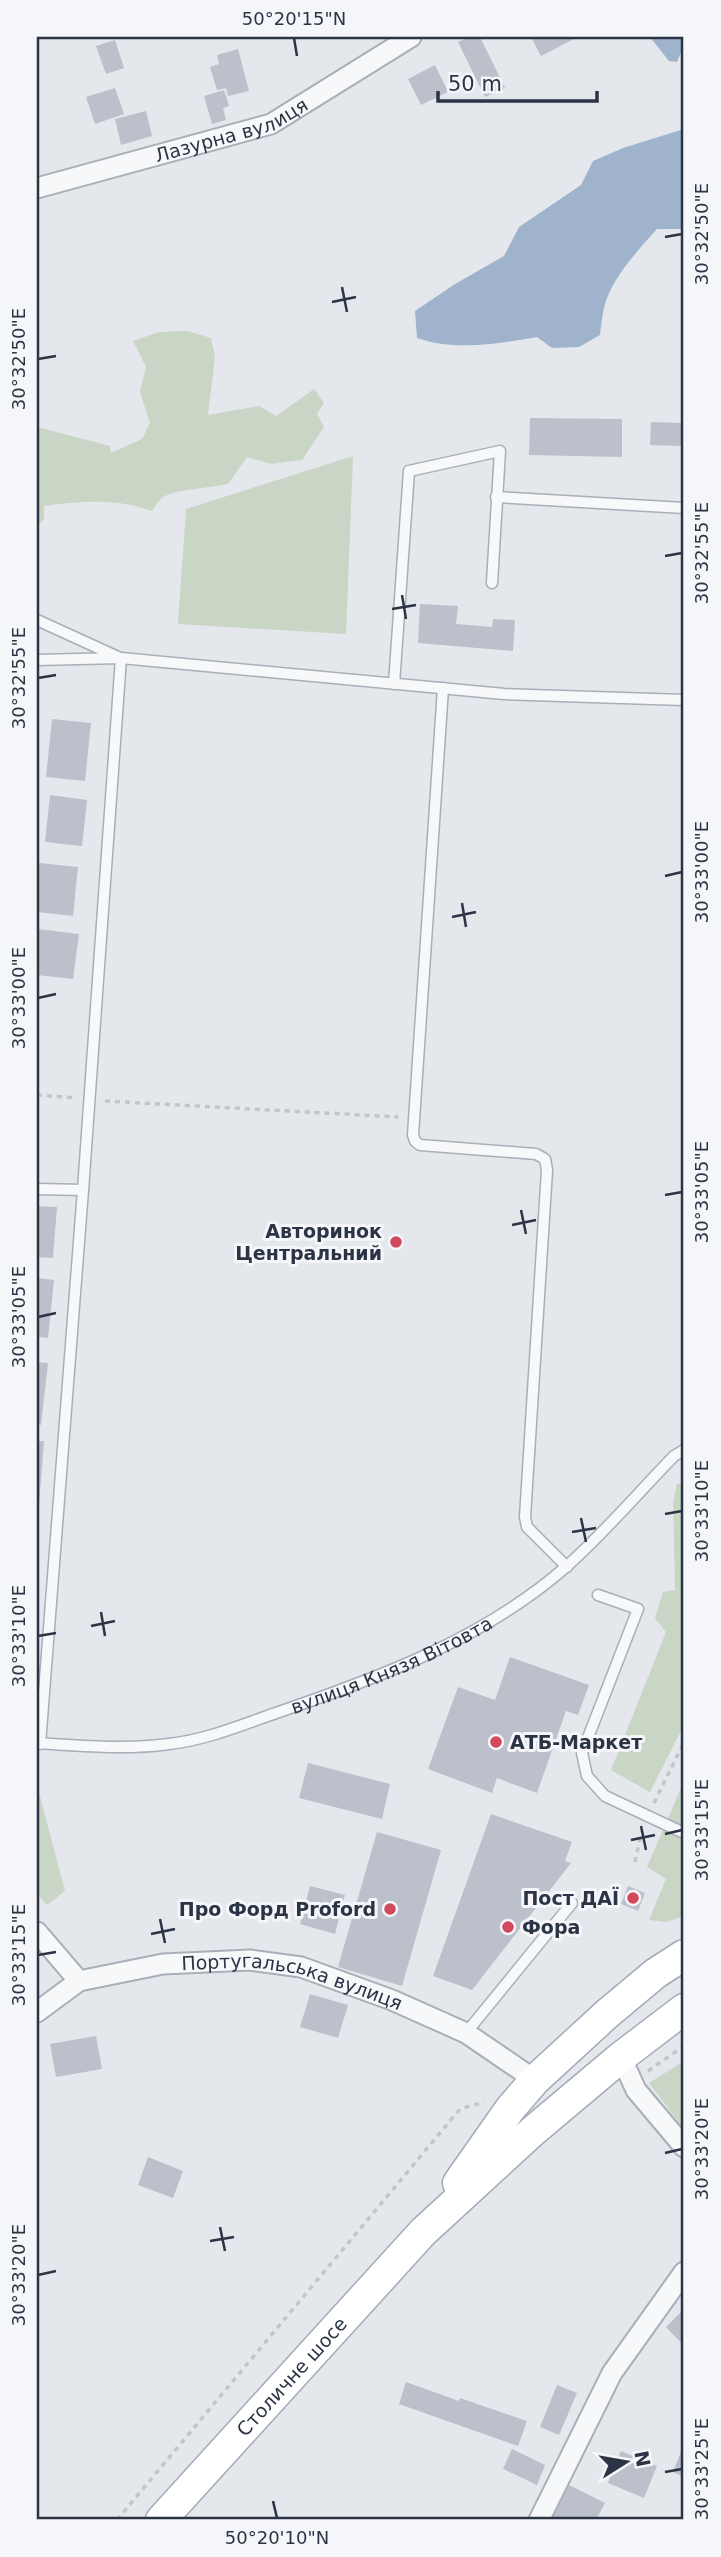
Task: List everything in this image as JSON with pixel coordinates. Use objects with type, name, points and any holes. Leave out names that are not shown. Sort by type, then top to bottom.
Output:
[{"type":"main road","name":"Столичне шосе","points":[[423,2232],[510,2109],[535,2080],[608,2013],[656,1973],[684,1955]]},
{"type":"main road","name":"Столичне шосе","points":[[161,2520],[423,2232],[533,2130],[621,2057],[684,2010]]},
{"type":"street","name":"Лазурна вулиця","points":[[37,187],[271,124],[411,37]]},
{"type":"street","points":[[37,1932],[79,1981]]},
{"type":"street","name":"Португальська вулиця","points":[[37,2012],[79,1981],[163,1964],[250,1960],[301,1967],[392,2000],[466,2033],[535,2080]]},
{"type":"street","points":[[621,2057],[636,2090],[684,2147]]},
{"type":"street","points":[[538,2520],[612,2373],[684,2273]]},
{"type":"lane","points":[[394,684],[409,471],[500,451],[492,583]]},
{"type":"lane","points":[[496,497],[684,508]]},
{"type":"lane","points":[[37,620],[121,658]]},
{"type":"lane","points":[[38,1743],[90,1100],[121,658]]},
{"type":"lane","points":[[37,660],[121,658],[504,694],[684,700]]},
{"type":"lane","points":[[443,688],[414,1118],[415,1141],[420,1145],[536,1154],[545,1159],[547,1170],[525,1517],[527,1527],[567,1567]]},
{"type":"lane","points":[[37,1189],[83,1190]]},
{"type":"lane","name":"вулиця Князя Вітовта","points":[[38,1743],[130,1748],[172,1744],[213,1734],[375,1678],[455,1641],[517,1604],[567,1567],[674,1456],[684,1450]]},
{"type":"lane","points":[[598,1595],[638,1608],[582,1754],[587,1776],[605,1796],[684,1833]]},
{"type":"lane","points":[[466,2033],[572,1903]]},
{"type":"path","points":[[37,1095],[414,1118]]},
{"type":"path","points":[[654,1803],[684,1742]]},
{"type":"path","points":[[635,1862],[642,1829]]},
{"type":"path","points":[[117,2520],[460,2109],[485,2102]]},
{"type":"green space","points":[[187,331],[211,338],[215,357],[208,415],[259,406],[276,416],[314,389],[324,403],[317,414],[324,427],[302,460],[271,464],[247,457],[228,484],[167,495],[152,511],[125,504],[98,502],[44,506],[44,519],[37,527],[37,427],[110,446],[111,453],[142,439],[150,423],[140,392],[146,367],[133,341],[159,332]]},
{"type":"green space","points":[[353,456],[346,634],[178,624],[186,509]]},
{"type":"green space","points":[[684,1483],[684,1725],[650,1792],[611,1770],[666,1632],[655,1618],[663,1592],[675,1590],[673,1502],[677,1484]]},
{"type":"green space","points":[[684,1781],[684,1916],[666,1922],[649,1920],[666,1879],[647,1867]]},
{"type":"green space","points":[[37,1785],[65,1891],[47,1905],[37,1895]]},
{"type":"green space","points":[[684,2061],[684,2129],[649,2083]]},
{"type":"water","points":[[650,37],[683,37],[684,45],[677,62],[669,61]]},
{"type":"water","points":[[684,129],[684,229],[657,229],[633,256],[607,297],[600,335],[579,347],[552,348],[537,337],[492,344],[461,345],[417,338],[415,311],[504,256],[519,227],[581,185],[593,161],[623,148]]},
{"type":"building","points":[[469,37],[480,37],[505,88],[485,97],[458,42]]},
{"type":"building","points":[[531,37],[573,37],[574,39],[541,56]]},
{"type":"building","points":[[115,40],[124,68],[106,74],[96,46]]},
{"type":"building","points":[[238,49],[249,91],[228,96],[226,88],[217,90],[210,67],[219,64],[217,55]]},
{"type":"building","points":[[435,65],[448,92],[421,105],[408,79]]},
{"type":"building","points":[[115,88],[124,114],[95,124],[86,97]]},
{"type":"building","points":[[224,90],[229,106],[223,108],[226,120],[212,124],[204,96]]},
{"type":"building","points":[[146,111],[152,136],[121,145],[115,119]]},
{"type":"building","points":[[530,418],[622,419],[622,457],[529,455]]},
{"type":"building","points":[[651,422],[684,423],[684,446],[650,445]]},
{"type":"building","points":[[420,604],[458,606],[456,624],[492,627],[493,619],[515,620],[513,651],[418,643]]},
{"type":"building","points":[[52,719],[91,723],[85,781],[46,777]]},
{"type":"building","points":[[50,795],[87,800],[82,846],[45,842]]},
{"type":"building","points":[[39,863],[78,867],[73,916],[37,912]]},
{"type":"building","points":[[37,929],[79,934],[73,979],[37,975]]},
{"type":"building","points":[[37,1206],[57,1207],[53,1258],[37,1257]]},
{"type":"building","points":[[37,1278],[54,1280],[48,1338],[37,1337]]},
{"type":"building","points":[[37,1362],[48,1363],[41,1425],[37,1424]]},
{"type":"building","points":[[37,1441],[44,1441],[39,1505],[37,1505]]},
{"type":"building","name":"АТБ-Маркет","points":[[510,1657],[589,1685],[578,1715],[566,1711],[537,1793],[497,1778],[492,1793],[428,1769],[458,1687],[495,1700]]},
{"type":"building","points":[[308,1763],[390,1784],[382,1819],[299,1798]]},
{"type":"building","points":[[491,1814],[572,1842],[565,1861],[571,1863],[472,1990],[433,1976]]},
{"type":"building","name":"Про Форд Proford","points":[[377,1832],[441,1850],[402,1986],[338,1967]]},
{"type":"building","points":[[310,1886],[345,1895],[335,1934],[300,1924]]},
{"type":"building","name":"Пост ДАЇ","points":[[628,1886],[645,1893],[638,1911],[621,1904]]},
{"type":"building","points":[[310,1994],[348,2005],[338,2038],[300,2027]]},
{"type":"building","points":[[96,2036],[102,2069],[56,2077],[50,2044]]},
{"type":"building","points":[[148,2157],[183,2171],[173,2198],[138,2185]]},
{"type":"building","points":[[684,2309],[684,2346],[666,2327]]},
{"type":"building","points":[[406,2382],[527,2421],[518,2446],[399,2404]]},
{"type":"building","points":[[557,2385],[577,2393],[559,2435],[540,2427]]},
{"type":"building","points":[[684,2444],[684,2477],[673,2472]]},
{"type":"building","points":[[512,2449],[545,2465],[537,2485],[503,2469]]},
{"type":"building","points":[[621,2451],[657,2466],[644,2498],[608,2483]]},
{"type":"building","points":[[569,2485],[605,2503],[596,2520],[551,2520]]},
{"type":"place","name":"Авторинок Центральний","points":[[396,1242]]},
{"type":"place","name":"АТБ-Маркет","points":[[496,1742]]},
{"type":"place","name":"Пост ДАЇ","points":[[633,1898]]},
{"type":"place","name":"Про Форд Proford","points":[[390,1909]]},
{"type":"place","name":"Фора","points":[[508,1927]]}]
